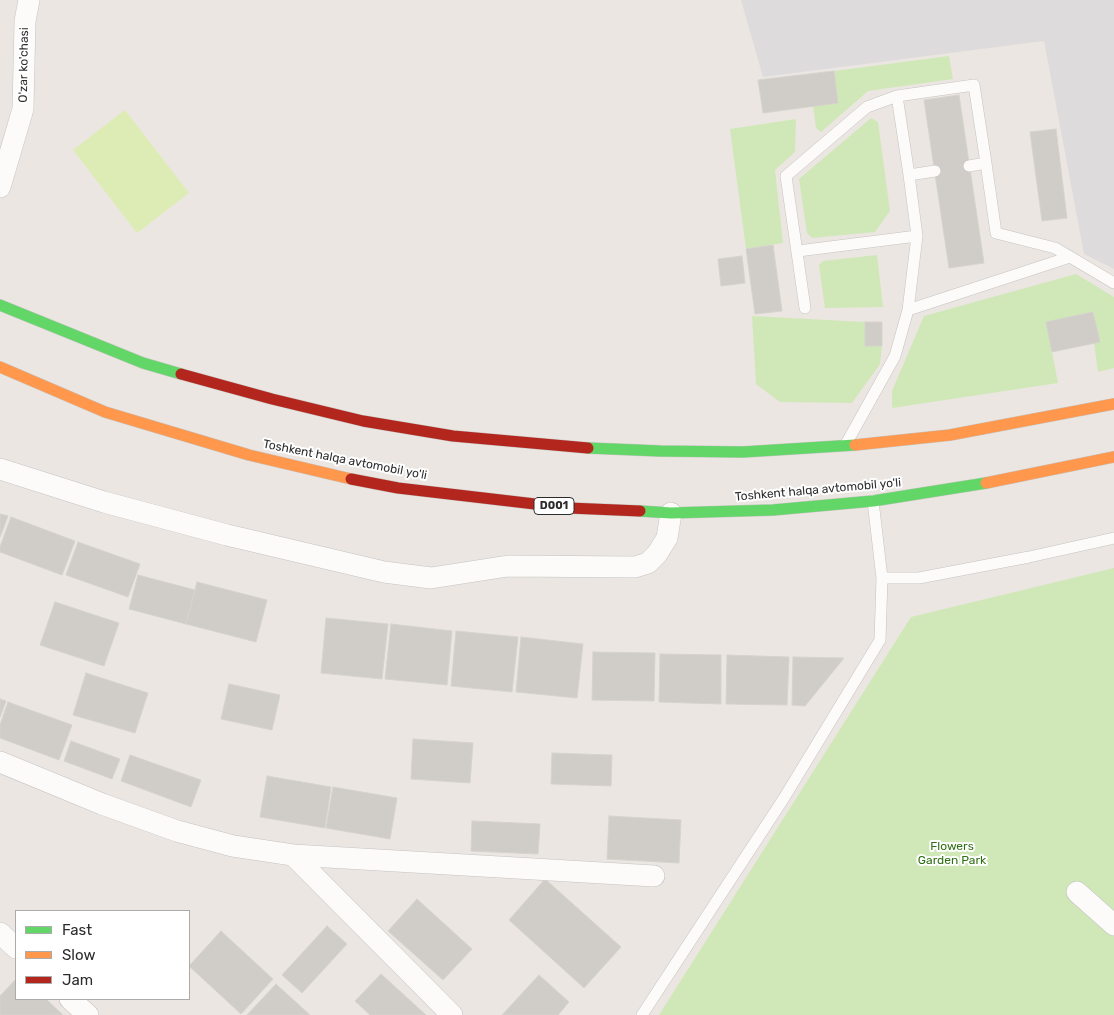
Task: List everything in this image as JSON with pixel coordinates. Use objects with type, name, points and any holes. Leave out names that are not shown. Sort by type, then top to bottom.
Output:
[{"type":"highway","points":[[0,305],[143,362],[254,394],[363,421],[453,436],[576,447],[743,452],[844,446],[950,435],[1114,404]]},
{"type":"highway","name":"Toshkent halqa avtomobil yo'li","points":[[5,370],[105,412],[240,453],[398,488],[568,508],[671,513],[774,510],[873,502],[954,489],[1114,457]]},
{"type":"street","name":"O'zar ko'chasi","points":[[0,187],[23,109],[25,21],[29,0]]},
{"type":"street","points":[[0,469],[104,502],[227,535],[384,572],[431,578],[508,566],[635,567],[648,563],[657,554],[666,538],[671,513]]},
{"type":"street","points":[[0,762],[102,804],[177,831],[233,846],[292,855],[654,876]]},
{"type":"street","points":[[292,855],[452,1015]]},
{"type":"street","points":[[1077,892],[1114,924]]},
{"type":"street","points":[[0,933],[15,947]]},
{"type":"street","points":[[71,1000],[88,1015]]},
{"type":"lane","points":[[805,308],[786,176],[866,107],[897,96],[974,85],[996,234],[1055,248],[1114,282]]},
{"type":"lane","points":[[844,446],[895,356],[908,310],[917,236],[897,96]]},
{"type":"lane","points":[[970,166],[986,163]]},
{"type":"lane","points":[[909,175],[935,171]]},
{"type":"lane","points":[[798,251],[917,236]]},
{"type":"lane","points":[[908,310],[1070,257]]},
{"type":"lane","points":[[642,1015],[784,798],[880,640],[882,578],[873,502]]},
{"type":"lane","points":[[882,578],[919,578],[1029,557],[1114,538]]},
{"type":"shaded area","points":[[741,0],[1114,0],[1114,269],[1084,254],[1044,41],[763,77]]},
{"type":"green space","points":[[949,56],[953,79],[868,91],[821,132],[816,128],[813,106],[838,103],[834,71]]},
{"type":"green space","points":[[125,110],[189,193],[137,233],[73,150]]},
{"type":"green space","points":[[871,118],[878,122],[890,211],[875,232],[812,238],[807,233],[799,179]]},
{"type":"green space","points":[[796,119],[795,152],[775,170],[783,243],[746,249],[730,129]]},
{"type":"green space","points":[[877,255],[883,307],[825,308],[819,265],[823,261]]},
{"type":"green space","points":[[1076,274],[1114,297],[1114,368],[1098,372],[1094,343],[1099,342],[1093,312],[1052,352],[1058,383],[892,408],[892,391],[924,316]]},
{"type":"green space","points":[[752,316],[865,322],[865,346],[882,346],[880,364],[852,403],[780,402],[756,384]]},
{"type":"green space","name":"Flowers Garden Park","points":[[1114,568],[1114,1015],[659,1015],[911,617]]},
{"type":"building","points":[[834,71],[838,103],[763,113],[758,80]]},
{"type":"building","points":[[959,95],[984,263],[949,268],[924,100]]},
{"type":"building","points":[[1056,129],[1067,218],[1042,221],[1030,132]]},
{"type":"building","points":[[773,245],[782,311],[755,314],[746,249]]},
{"type":"building","points":[[742,256],[745,283],[721,286],[718,259]]},
{"type":"building","points":[[1093,312],[1100,342],[1052,352],[1046,322]]},
{"type":"building","points":[[865,322],[882,322],[882,346],[865,346]]},
{"type":"building","points":[[0,514],[8,516],[0,537]]},
{"type":"building","points":[[11,517],[75,541],[62,575],[0,552]]},
{"type":"building","points":[[78,542],[140,564],[128,597],[66,575]]},
{"type":"building","points":[[138,575],[195,590],[186,624],[129,609]]},
{"type":"building","points":[[197,582],[267,600],[256,642],[186,624]]},
{"type":"building","points":[[55,602],[119,623],[104,666],[40,645]]},
{"type":"building","points":[[326,618],[388,624],[382,679],[321,673]]},
{"type":"building","points":[[391,624],[452,631],[447,685],[385,679]]},
{"type":"building","points":[[456,631],[518,637],[512,692],[451,686]]},
{"type":"building","points":[[521,637],[583,644],[577,698],[516,692]]},
{"type":"building","points":[[593,652],[655,653],[654,701],[592,700]]},
{"type":"building","points":[[660,654],[721,655],[721,704],[659,702]]},
{"type":"building","points":[[727,655],[789,657],[787,705],[726,704]]},
{"type":"building","points":[[793,657],[844,658],[805,706],[792,705]]},
{"type":"building","points":[[86,673],[148,693],[135,733],[73,715]]},
{"type":"building","points":[[229,684],[280,695],[272,730],[221,719]]},
{"type":"building","points":[[0,699],[6,701],[0,717]]},
{"type":"building","points":[[8,702],[72,725],[59,760],[0,738],[0,725]]},
{"type":"building","points":[[413,739],[473,743],[470,783],[411,779]]},
{"type":"building","points":[[71,741],[120,759],[112,779],[64,761]]},
{"type":"building","points":[[552,753],[612,755],[611,786],[551,784]]},
{"type":"building","points":[[130,755],[201,780],[191,807],[121,781]]},
{"type":"building","points":[[267,776],[331,787],[325,828],[260,817]]},
{"type":"building","points":[[333,787],[397,798],[390,839],[326,828]]},
{"type":"building","points":[[609,816],[681,820],[679,863],[607,859]]},
{"type":"building","points":[[472,821],[540,824],[538,854],[471,851]]},
{"type":"building","points":[[545,879],[621,947],[584,988],[509,920]]},
{"type":"building","points":[[417,899],[472,949],[443,980],[388,931]]},
{"type":"building","points":[[327,926],[347,944],[302,993],[282,975]]},
{"type":"building","points":[[221,931],[273,979],[241,1014],[190,965]]},
{"type":"building","points":[[381,974],[426,1015],[370,1015],[355,1001]]},
{"type":"building","points":[[539,975],[569,1002],[558,1015],[502,1015]]},
{"type":"building","points":[[15,980],[15,1000],[47,1000],[63,1015],[0,1015],[0,996]]},
{"type":"building","points":[[276,984],[310,1015],[247,1015]]},
{"type":"traffic: fast","points":[[0,305],[143,363],[181,374]]},
{"type":"traffic: fast","points":[[588,448],[743,452],[855,445]]},
{"type":"traffic: fast","points":[[640,511],[671,513],[773,510],[873,501],[986,483]]},
{"type":"traffic: slow","points":[[0,367],[105,412],[249,455],[351,479]]},
{"type":"traffic: slow","points":[[855,445],[950,435],[1114,404]]},
{"type":"traffic: slow","points":[[986,483],[1114,457]]},
{"type":"traffic: jam","points":[[181,374],[363,421],[453,436],[588,448]]},
{"type":"traffic: jam","points":[[351,479],[398,488],[569,508],[640,511]]}]
